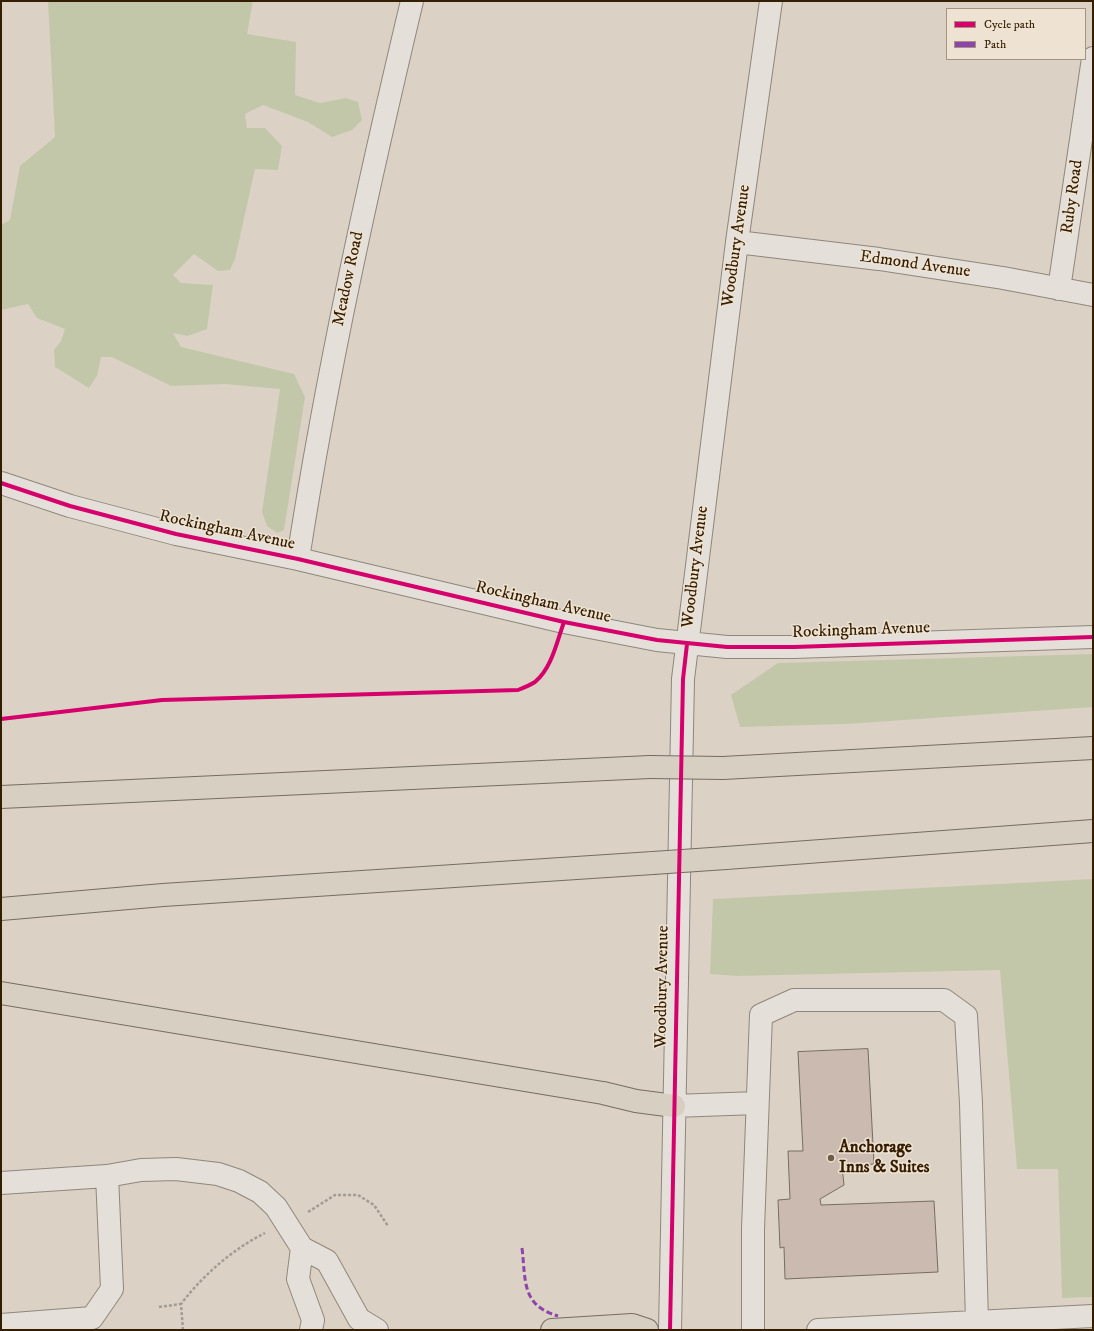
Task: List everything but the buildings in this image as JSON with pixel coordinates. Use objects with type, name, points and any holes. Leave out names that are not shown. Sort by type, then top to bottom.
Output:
[{"type":"main road","points":[[1,797],[650,767],[723,768],[1093,748]]},
{"type":"main road","points":[[1,909],[163,895],[726,858],[1093,831]]},
{"type":"main road","points":[[1,993],[572,1088],[636,1101],[674,1106]]},
{"type":"main road","points":[[552,1330],[632,1325],[647,1330]]},
{"type":"street","name":"Meadow Road","points":[[298,559],[338,329],[361,221],[412,1]]},
{"type":"street","name":"Woodbury Avenue","points":[[670,1330],[683,679],[737,242],[771,1]]},
{"type":"street","name":"Ruby Road","points":[[1059,289],[1093,58]]},
{"type":"street","name":"Edmond Avenue","points":[[737,242],[879,259],[1003,278],[1093,295]]},
{"type":"street","name":"Rockingham Avenue","points":[[1,483],[70,506],[131,523],[298,559],[564,622],[657,640],[727,647],[794,647],[1093,637]]},
{"type":"street","points":[[753,1330],[753,1229],[761,1015],[794,1000],[944,1000],[966,1016],[971,1103],[967,1325]]},
{"type":"street","points":[[674,1106],[757,1103]]},
{"type":"street","points":[[1,1183],[106,1176],[141,1170],[176,1169],[218,1174],[239,1181],[260,1192],[276,1208],[302,1248],[327,1261],[359,1319],[377,1330]]},
{"type":"street","points":[[1,1325],[92,1318],[112,1289],[106,1176]]},
{"type":"street","points":[[302,1248],[298,1279],[313,1320],[311,1330]]},
{"type":"street","points":[[818,1330],[967,1325],[1093,1316]]},
{"type":"path","points":[[310,1211],[335,1195],[358,1195],[374,1205],[388,1226]]},
{"type":"path","points":[[183,1330],[181,1304],[193,1289],[223,1260],[262,1235]]},
{"type":"path","points":[[159,1307],[181,1304]]},
{"type":"green space","points":[[48,1],[253,1],[247,34],[296,42],[295,95],[320,103],[346,98],[358,102],[362,120],[352,130],[332,137],[308,122],[263,105],[245,114],[247,128],[265,128],[282,146],[278,170],[255,169],[235,259],[230,270],[218,271],[194,254],[173,275],[181,283],[213,285],[207,329],[187,336],[173,333],[181,347],[294,374],[305,397],[284,530],[277,533],[267,526],[262,512],[280,389],[225,384],[171,386],[112,357],[101,357],[97,376],[89,388],[55,367],[54,350],[61,341],[65,329],[37,318],[28,304],[1,310],[1,225],[10,220],[20,166],[55,137]]},
{"type":"green space","points":[[1093,654],[1093,707],[846,724],[740,727],[731,695],[778,663]]},
{"type":"green space","points":[[1093,879],[1093,1297],[1062,1298],[1058,1169],[1017,1169],[1000,970],[737,976],[710,974],[713,899]]},
{"type":"marked path","points":[[522,1248],[525,1281],[531,1298],[537,1305],[558,1316]]},
{"type":"cycle path","points":[[1,483],[70,506],[176,534],[298,559],[564,622],[657,640],[727,647],[794,647],[1093,637]]},
{"type":"cycle path","points":[[1,719],[162,700],[518,690],[535,682],[546,669],[550,662],[564,622]]},
{"type":"cycle path","points":[[670,1330],[683,679],[687,644]]},
{"type":"place","name":"Anchorage Inns & Suites","points":[[831,1158]]}]
